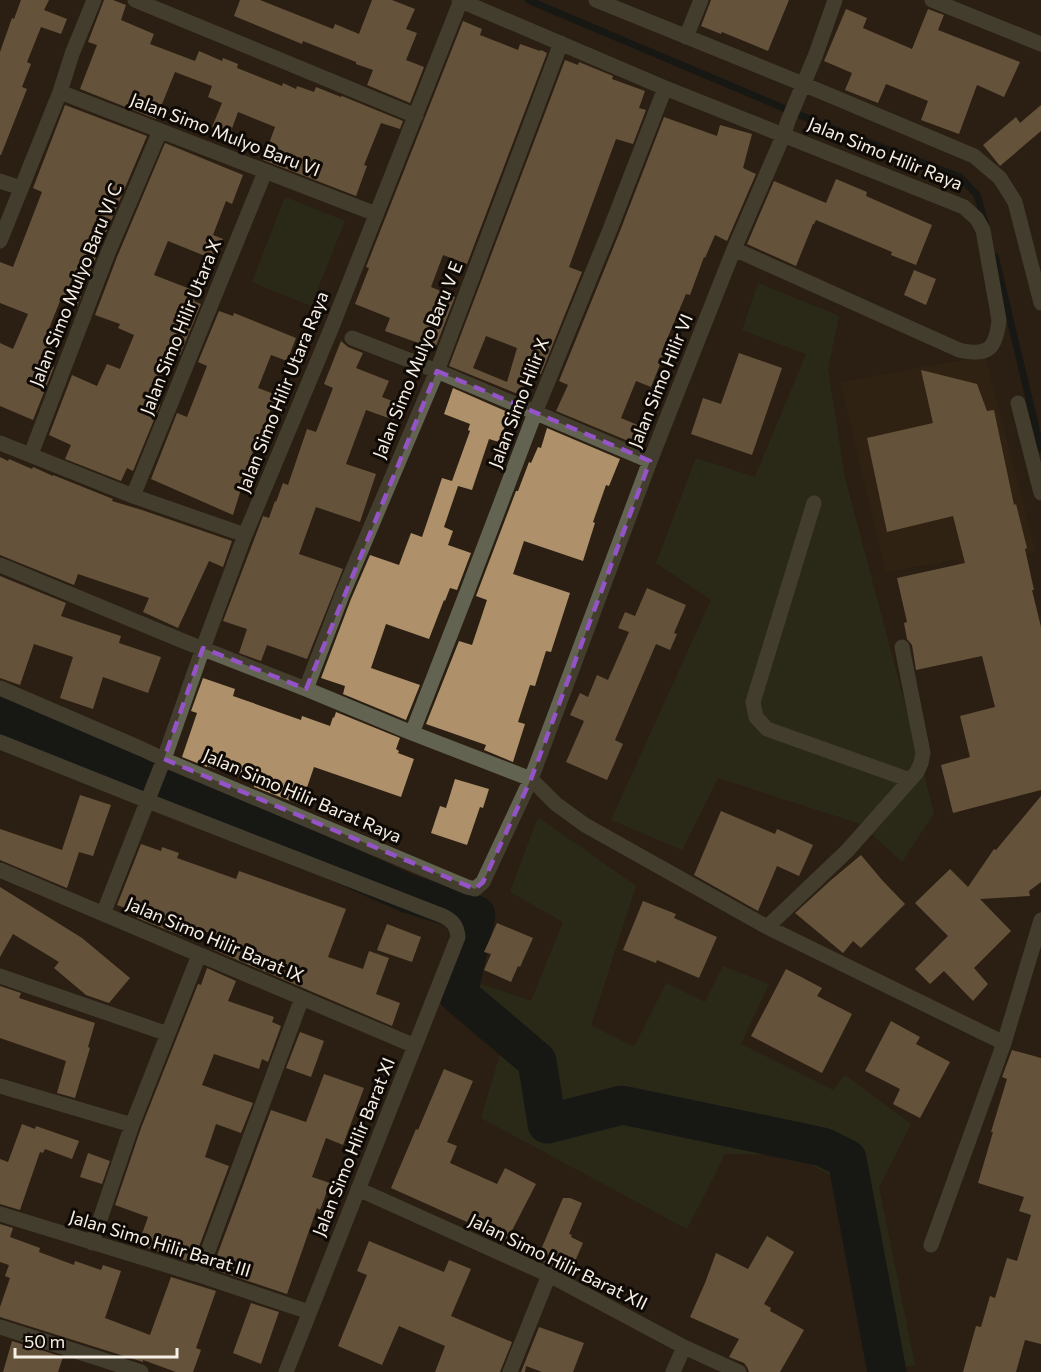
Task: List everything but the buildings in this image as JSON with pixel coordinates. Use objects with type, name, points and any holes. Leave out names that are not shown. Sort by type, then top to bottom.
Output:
[{"type":"street","points":[[0,241],[94,0]]},
{"type":"street","points":[[135,0],[416,116]]},
{"type":"street","name":"Jalan Simo Hilir Utara Raya","points":[[103,914],[150,797],[245,535],[331,329],[460,0]]},
{"type":"street","name":"Jalan Simo Hilir Raya","points":[[460,0],[665,88],[786,128],[964,207],[976,219],[982,230],[999,320],[994,345],[986,351],[970,353],[959,350],[734,249]]},
{"type":"street","name":"Jalan Simo Hilir Raya","points":[[596,0],[686,37],[800,91],[974,156],[1000,178],[1016,202],[1039,284],[1041,303]]},
{"type":"street","points":[[686,37],[701,0]]},
{"type":"street","name":"Jalan Simo Hilir VI","points":[[531,779],[650,461],[734,249],[816,54],[835,0]]},
{"type":"street","points":[[932,0],[1041,44]]},
{"type":"street","name":"Jalan Simo Mulyo Baru V E","points":[[306,689],[342,595],[437,372],[561,43]]},
{"type":"street","name":"Jalan Simo Hilir X","points":[[412,733],[665,88]]},
{"type":"street","name":"Jalan Simo Mulyo Baru VI","points":[[60,92],[376,214]]},
{"type":"street","name":"Jalan Simo Mulyo Baru VI C","points":[[31,454],[108,253],[160,131]]},
{"type":"street","name":"Jalan Simo Hilir Utara X","points":[[133,496],[265,172]]},
{"type":"street","points":[[0,181],[21,188]]},
{"type":"street","points":[[352,338],[650,461]]},
{"type":"street","points":[[1018,403],[1041,493]]},
{"type":"street","points":[[0,443],[133,496],[245,535]]},
{"type":"street","points":[[814,503],[753,702],[756,717],[767,729],[910,780]]},
{"type":"street","points":[[0,565],[412,733],[531,779],[556,804],[585,825],[767,927],[1004,1043]]},
{"type":"street","points":[[767,927],[847,851],[917,772],[923,753],[902,647]]},
{"type":"street","name":"Jalan Simo Hilir Barat Raya","points":[[0,688],[162,764],[475,889],[483,882],[531,779]]},
{"type":"street","points":[[0,742],[150,797]]},
{"type":"street","name":"Jalan Simo Hilir Barat XI","points":[[150,797],[443,916],[457,928],[458,937],[286,1372]]},
{"type":"street","name":"Jalan Simo Hilir Barat IX","points":[[0,870],[415,1046]]},
{"type":"street","points":[[931,1245],[1004,1043],[1041,920]]},
{"type":"street","points":[[92,1243],[132,1125],[199,954]]},
{"type":"street","points":[[0,976],[168,1034]]},
{"type":"street","points":[[199,1275],[302,998]]},
{"type":"street","points":[[0,1086],[132,1125]]},
{"type":"street","name":"Jalan Simo Hilir Barat XII","points":[[358,1189],[549,1275],[684,1347],[739,1372]]},
{"type":"street","name":"Jalan Simo Hilir Barat III","points":[[0,1214],[199,1275],[309,1312]]},
{"type":"street","points":[[510,1372],[549,1275]]},
{"type":"street","points":[[0,1327],[141,1372]]},
{"type":"street","points":[[674,1372],[684,1347]]},
{"type":"highlighted area","points":[[437,371],[650,461],[531,779],[483,882],[475,889],[164,759],[203,648],[306,689]]},
{"type":"shaded area","points":[[985,356],[1036,552],[962,569],[957,559],[886,572],[840,382]]},
{"type":"green space","points":[[285,197],[345,221],[311,306],[252,282]]},
{"type":"green space","points":[[758,283],[839,316],[828,369],[845,478],[934,813],[902,862],[861,824],[718,778],[682,850],[611,820],[711,600],[656,563],[696,458],[755,477],[806,354],[742,330]]},
{"type":"green space","points":[[538,817],[636,886],[591,1025],[634,1047],[666,983],[705,1002],[723,966],[769,984],[741,1044],[833,1090],[845,1075],[911,1124],[879,1187],[915,1365],[867,1372],[838,1180],[796,1155],[725,1154],[687,1229],[481,1118],[502,1047],[466,1026],[481,984],[531,1001],[563,922],[510,892]]},
{"type":"waterway","points":[[528,0],[826,126],[960,177],[977,195],[985,222]]},
{"type":"waterway","points":[[995,256],[1041,449]]},
{"type":"waterway","points":[[0,716],[63,739],[409,894],[476,915],[458,994],[537,1061],[547,1124],[622,1105],[823,1147],[847,1159],[887,1372]]}]
